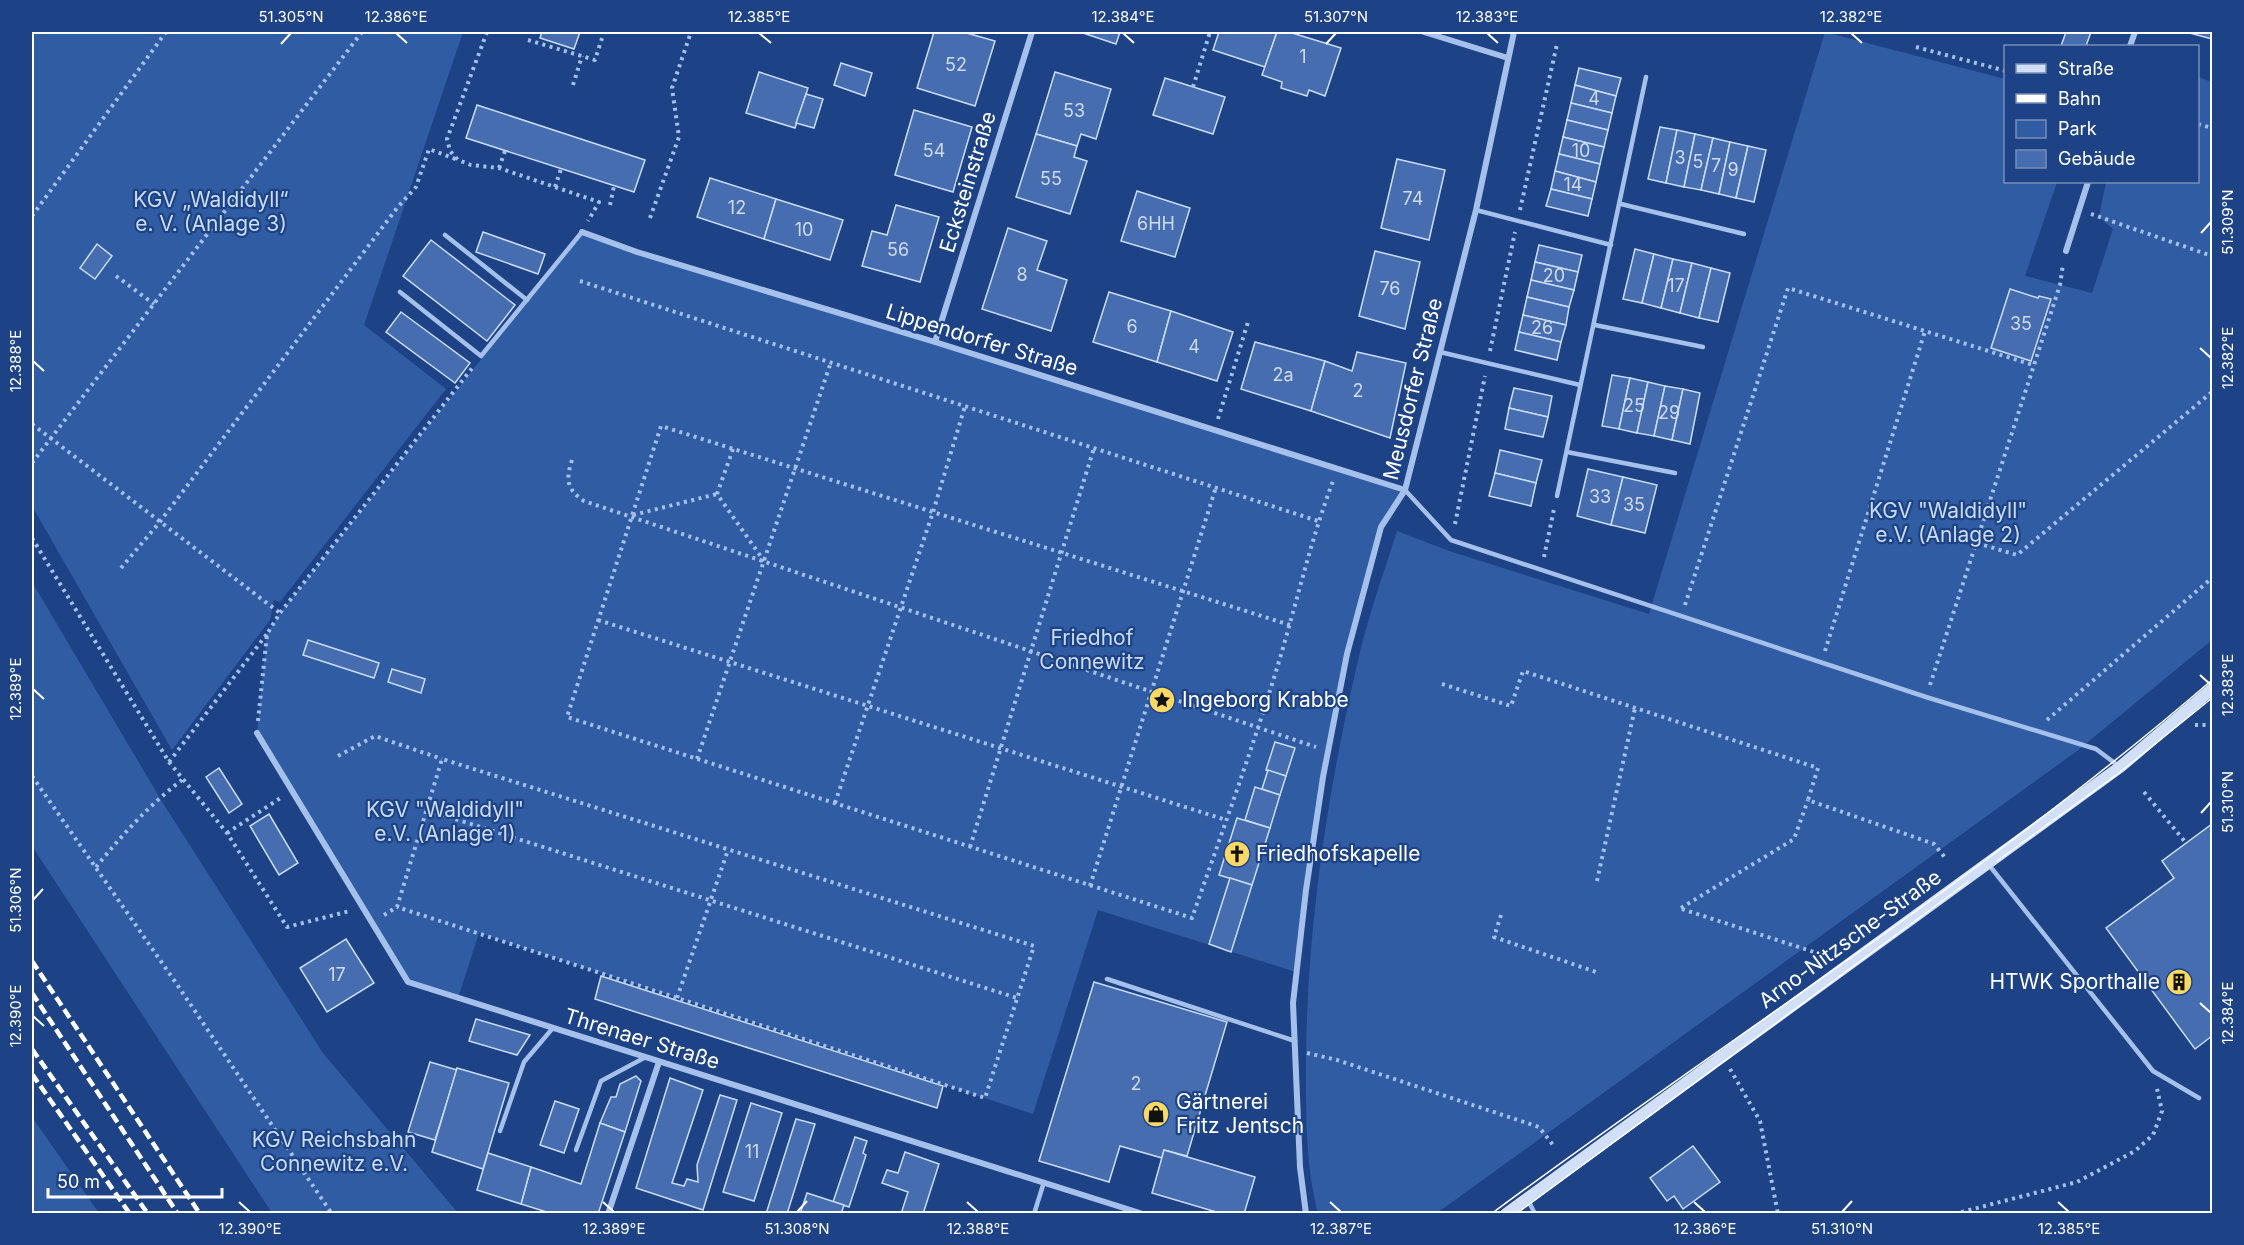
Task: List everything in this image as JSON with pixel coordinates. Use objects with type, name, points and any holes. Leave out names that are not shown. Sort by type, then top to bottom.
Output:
[{"type":"main road","name":"Arno-Nitzsche-Straße","points":[[1506,1214],[2120,766],[2211,693]]},
{"type":"street","name":"Ecksteinstraße","points":[[935,342],[1032,32]]},
{"type":"street","points":[[1424,32],[1508,58]]},
{"type":"street","name":"Meusdorfer Straße","points":[[1306,1214],[1300,1167],[1293,1003],[1306,890],[1334,714],[1347,654],[1381,527],[1405,490],[1476,210],[1514,32]]},
{"type":"street","points":[[2066,251],[2088,183]]},
{"type":"street","name":"Lippendorfer Straße","points":[[582,232],[637,252],[935,342],[1405,490]]},
{"type":"street","name":"Threnaer Straße","points":[[257,733],[408,981],[552,1029],[1143,1214]]},
{"type":"street","points":[[608,1214],[659,1062]]},
{"type":"lane","points":[[1557,496],[1621,204],[1646,77]]},
{"type":"lane","points":[[1621,204],[1744,234]]},
{"type":"lane","points":[[1476,210],[1611,246]]},
{"type":"lane","points":[[400,292],[481,356],[582,232]]},
{"type":"lane","points":[[445,235],[527,300]]},
{"type":"lane","points":[[1594,326],[1702,347]]},
{"type":"lane","points":[[1440,352],[1581,385]]},
{"type":"lane","points":[[1567,452],[1675,473]]},
{"type":"lane","points":[[1405,490],[1451,540],[1926,697],[2096,749],[2120,766]]},
{"type":"lane","points":[[1987,863],[2152,1071],[2199,1098]]},
{"type":"lane","points":[[1107,979],[1295,1041]]},
{"type":"lane","points":[[500,1131],[524,1062],[552,1029]]},
{"type":"lane","points":[[576,1150],[601,1080],[644,1058]]},
{"type":"lane","points":[[1035,1214],[1044,1182]]},
{"type":"lane","points":[[1527,1198],[1534,1214]]},
{"type":"path","points":[[32,216],[166,32]]},
{"type":"path","points":[[32,463],[362,32]]},
{"type":"path","points":[[458,160],[450,151],[447,140],[487,32]]},
{"type":"path","points":[[528,40],[596,60],[604,32]]},
{"type":"path","points":[[650,218],[679,137],[672,88],[692,32]]},
{"type":"path","points":[[1193,87],[1210,32]]},
{"type":"path","points":[[1451,540],[1557,44]]},
{"type":"path","points":[[1916,47],[2004,70]]},
{"type":"path","points":[[573,85],[582,56]]},
{"type":"path","points":[[121,568],[159,523],[397,208],[416,187],[429,149],[483,168],[499,168],[599,202],[582,232]]},
{"type":"path","points":[[499,168],[505,151]]},
{"type":"path","points":[[555,187],[561,169]]},
{"type":"path","points":[[610,205],[614,186]]},
{"type":"path","points":[[2079,209],[2212,256]]},
{"type":"path","points":[[1926,697],[2060,285],[2066,251]]},
{"type":"path","points":[[116,276],[154,304]]},
{"type":"path","points":[[580,281],[1318,521]]},
{"type":"path","points":[[1682,615],[1788,288],[2033,364]]},
{"type":"path","points":[[1214,431],[1248,322]]},
{"type":"path","points":[[1822,661],[1925,331]]},
{"type":"path","points":[[169,762],[267,634],[280,613],[481,356]]},
{"type":"path","points":[[697,759],[831,362]]},
{"type":"path","points":[[1977,543],[2017,555],[2212,392]]},
{"type":"path","points":[[835,803],[933,512],[965,406]]},
{"type":"path","points":[[32,424],[280,613]]},
{"type":"path","points":[[1290,625],[661,426],[567,717],[1192,918],[1258,727],[1290,625],[1318,521],[1337,470]]},
{"type":"path","points":[[970,847],[1094,448]]},
{"type":"path","points":[[717,494],[733,449]]},
{"type":"path","points":[[572,460],[567,477],[574,495],[584,501],[1298,740]]},
{"type":"path","points":[[1090,886],[1216,488]]},
{"type":"path","points":[[717,494],[764,561]]},
{"type":"path","points":[[632,516],[717,494]]},
{"type":"path","points":[[1541,569],[1557,496]]},
{"type":"path","points":[[32,538],[169,762],[227,833],[287,927],[362,908]]},
{"type":"path","points":[[2035,730],[2212,578]]},
{"type":"path","points":[[598,620],[1226,820]]},
{"type":"path","points":[[257,733],[267,634]]},
{"type":"path","points":[[1442,684],[1511,706],[1523,671],[1818,768],[1794,839],[1681,908],[1820,954]]},
{"type":"path","points":[[1597,881],[1635,708]]},
{"type":"path","points":[[338,756],[375,736],[1034,946],[985,1098],[397,907]]},
{"type":"path","points":[[387,913],[397,907],[442,759]]},
{"type":"path","points":[[32,776],[332,1214]]},
{"type":"path","points":[[96,867],[122,835],[157,799],[182,780]]},
{"type":"path","points":[[227,833],[292,791]]},
{"type":"path","points":[[2144,792],[2186,843]]},
{"type":"path","points":[[1808,800],[1934,844],[1947,860]]},
{"type":"path","points":[[427,810],[1017,998]]},
{"type":"path","points":[[677,998],[728,849]]},
{"type":"path","points":[[1501,915],[1494,937],[1596,972]]},
{"type":"path","points":[[1295,1050],[1337,1060],[1539,1127],[1553,1145]]},
{"type":"path","points":[[1723,1055],[1760,1121],[1778,1214]]},
{"type":"path","points":[[1954,1214],[2077,1182],[2135,1151],[2153,1135],[2162,1111],[2152,1071]]},
{"type":"green space","name":"KGV „Waldidyll“ e. V. (Anlage 3)","points":[[32,32],[463,32],[364,325],[446,389],[280,602],[274,600],[270,620],[172,750],[32,506]]},
{"type":"green space","name":"KGV \"Waldidyll\" e.V. (Anlage 2)","points":[[1825,32],[2004,79],[2004,183],[2057,183],[2025,276],[2092,293],[2113,229],[2099,217],[2106,183],[2199,183],[2199,77],[2212,82],[2212,640],[2077,751],[1437,1213],[1318,1214],[1308,1157],[1306,1099],[1307,1008],[1315,904],[1330,801],[1349,699],[1365,633],[1397,531],[1449,551],[1649,614]]},
{"type":"green space","name":"Friedhof Connewitz","points":[[582,232],[1405,490],[1381,527],[1334,714],[1296,972],[1098,910],[1033,1114],[479,933],[458,998],[408,982],[257,733],[267,634],[280,613]]},
{"type":"green space","name":"KGV Reichsbahn Connewitz e.V.","points":[[32,582],[164,805],[323,1053],[458,1213],[272,1213],[32,846]]},
{"type":"green space","points":[[32,1117],[99,1213],[32,1213]]},
{"type":"building","points":[[542,32],[580,32],[574,49],[540,38]]},
{"type":"building","points":[[934,32],[963,32],[995,41],[975,106],[917,88]]},
{"type":"building","points":[[1080,32],[1120,32],[1116,44]]},
{"type":"building","points":[[1219,32],[1277,32],[1265,67],[1213,50]]},
{"type":"building","points":[[1277,32],[1289,32],[1341,48],[1325,96],[1309,90],[1307,96],[1281,88],[1282,82],[1262,75]]},
{"type":"building","points":[[2066,32],[2091,32],[2086,45],[2061,45]]},
{"type":"building","points":[[2186,32],[2212,32],[2212,39]]},
{"type":"building","points":[[841,63],[872,73],[865,96],[834,85]]},
{"type":"building","points":[[1579,68],[1621,78],[1616,96],[1575,85]]},
{"type":"building","points":[[759,72],[808,88],[795,128],[746,113]]},
{"type":"building","points":[[1055,72],[1111,89],[1096,139],[1081,134],[1077,146],[1036,134]]},
{"type":"building","points":[[1165,78],[1225,97],[1213,134],[1153,115]]},
{"type":"building","points":[[1575,85],[1616,96],[1612,113],[1571,103]]},
{"type":"building","points":[[806,94],[823,99],[814,128],[796,123]]},
{"type":"building","points":[[1571,103],[1612,113],[1608,130],[1567,120]]},
{"type":"building","points":[[477,105],[645,160],[634,192],[466,138]]},
{"type":"building","points":[[914,110],[972,127],[953,192],[895,175]]},
{"type":"building","points":[[1567,120],[1608,130],[1604,147],[1563,137]]},
{"type":"building","points":[[1660,127],[1677,130],[1666,183],[1648,179]]},
{"type":"building","points":[[1677,130],[1695,134],[1684,187],[1666,183]]},
{"type":"building","points":[[1036,134],[1077,146],[1074,157],[1087,161],[1070,214],[1016,197]]},
{"type":"building","points":[[1695,134],[1713,138],[1701,190],[1684,187]]},
{"type":"building","points":[[1563,137],[1604,147],[1600,164],[1559,154]]},
{"type":"building","points":[[1713,138],[1730,142],[1719,194],[1701,190]]},
{"type":"building","points":[[1730,142],[1748,146],[1736,198],[1719,194]]},
{"type":"building","points":[[1748,146],[1766,150],[1754,202],[1736,198]]},
{"type":"building","points":[[1559,154],[1600,164],[1596,182],[1555,171]]},
{"type":"building","points":[[1397,159],[1445,170],[1429,240],[1381,228]]},
{"type":"building","points":[[1555,171],[1596,182],[1592,199],[1551,189]]},
{"type":"building","points":[[710,178],[776,199],[764,239],[697,217]]},
{"type":"building","points":[[1551,189],[1592,199],[1588,216],[1546,206]]},
{"type":"building","points":[[1137,191],[1190,208],[1175,257],[1121,241]]},
{"type":"building","points":[[776,199],[843,220],[830,260],[764,239]]},
{"type":"building","points":[[896,205],[939,217],[920,282],[862,266],[872,231],[887,235]]},
{"type":"building","points":[[1008,228],[1047,241],[1037,270],[1067,280],[1051,331],[982,309]]},
{"type":"building","points":[[483,232],[545,254],[538,274],[476,252]]},
{"type":"building","points":[[431,240],[515,305],[487,341],[403,276]]},
{"type":"building","points":[[97,244],[112,256],[95,279],[80,268]]},
{"type":"building","points":[[1539,245],[1582,255],[1578,272],[1535,262]]},
{"type":"building","points":[[1635,249],[1654,254],[1642,303],[1623,299]]},
{"type":"building","points":[[1375,251],[1420,262],[1405,329],[1359,316]]},
{"type":"building","points":[[1654,254],[1673,259],[1661,308],[1642,303]]},
{"type":"building","points":[[1673,259],[1692,263],[1680,313],[1661,308]]},
{"type":"building","points":[[1535,262],[1578,272],[1574,290],[1531,280]]},
{"type":"building","points":[[1692,263],[1711,268],[1699,318],[1680,313]]},
{"type":"building","points":[[1711,268],[1730,273],[1718,322],[1699,318]]},
{"type":"building","points":[[1531,280],[1574,290],[1569,307],[1527,297]]},
{"type":"building","points":[[2010,289],[2038,298],[2039,296],[2051,299],[2031,361],[1991,348]]},
{"type":"building","points":[[1109,292],[1171,311],[1157,362],[1093,342]]},
{"type":"building","points":[[1527,297],[1569,307],[1566,325],[1523,315]]},
{"type":"building","points":[[1171,311],[1233,332],[1217,381],[1157,362]]},
{"type":"building","points":[[401,312],[470,363],[455,383],[386,332]]},
{"type":"building","points":[[1523,315],[1566,325],[1561,342],[1519,332]]},
{"type":"building","points":[[1519,332],[1561,342],[1557,360],[1515,350]]},
{"type":"building","points":[[1255,342],[1325,361],[1311,411],[1241,389]]},
{"type":"building","points":[[1357,352],[1406,363],[1390,438],[1311,411],[1325,361],[1352,371]]},
{"type":"building","points":[[1612,375],[1630,378],[1619,429],[1602,426]]},
{"type":"building","points":[[1630,378],[1648,382],[1637,433],[1619,429]]},
{"type":"building","points":[[1648,382],[1665,386],[1654,436],[1637,433]]},
{"type":"building","points":[[1665,386],[1683,389],[1672,440],[1654,436]]},
{"type":"building","points":[[1514,388],[1552,396],[1548,417],[1509,408]]},
{"type":"building","points":[[1683,389],[1700,393],[1690,444],[1672,440]]},
{"type":"building","points":[[1509,408],[1548,417],[1543,437],[1505,429]]},
{"type":"building","points":[[1500,450],[1542,460],[1536,483],[1495,473]]},
{"type":"building","points":[[1588,469],[1623,477],[1611,525],[1577,516]]},
{"type":"building","points":[[1495,473],[1536,483],[1531,506],[1489,496]]},
{"type":"building","points":[[1623,477],[1657,485],[1645,533],[1611,525]]},
{"type":"building","points":[[308,640],[379,663],[374,678],[303,655]]},
{"type":"building","points":[[392,669],[425,679],[421,693],[388,682]]},
{"type":"building","points":[[1275,742],[1295,748],[1286,776],[1266,770]]},
{"type":"building","points":[[219,768],[242,804],[229,813],[206,777]]},
{"type":"building","points":[[1268,770],[1286,776],[1280,795],[1262,789]]},
{"type":"building","points":[[1255,787],[1280,795],[1270,828],[1245,820]]},
{"type":"building","points":[[269,814],[298,863],[279,875],[250,826]]},
{"type":"building","points":[[1237,818],[1270,828],[1252,885],[1219,875]]},
{"type":"building","name":"HTWK Sporthalle","points":[[2212,824],[2212,1036],[2195,1049],[2106,928],[2174,878],[2162,861]]},
{"type":"building","points":[[1230,878],[1252,885],[1231,952],[1209,944]]},
{"type":"building","points":[[346,939],[374,983],[327,1012],[300,968]]},
{"type":"building","points":[[601,976],[943,1086],[937,1108],[595,999]]},
{"type":"building","points":[[1094,982],[1227,1022],[1187,1156],[1164,1150],[1162,1158],[1120,1146],[1109,1182],[1039,1161]]},
{"type":"building","points":[[476,1019],[530,1035],[517,1055],[469,1041]]},
{"type":"building","points":[[430,1062],[457,1070],[435,1140],[408,1132]]},
{"type":"building","points":[[457,1068],[509,1083],[483,1169],[432,1152]]},
{"type":"building","points":[[636,1076],[641,1081],[625,1132],[600,1123],[611,1097],[616,1097],[620,1084]]},
{"type":"building","points":[[670,1078],[703,1090],[672,1183],[684,1186],[687,1179],[698,1182],[697,1165],[720,1095],[737,1100],[703,1210],[636,1188]]},
{"type":"building","points":[[555,1101],[579,1109],[564,1153],[540,1145]]},
{"type":"building","points":[[751,1103],[782,1113],[754,1201],[723,1192]]},
{"type":"building","points":[[796,1119],[815,1124],[787,1214],[766,1214]]},
{"type":"building","points":[[600,1123],[625,1132],[598,1214],[553,1214],[521,1204],[531,1167],[581,1184]]},
{"type":"building","points":[[855,1137],[867,1141],[863,1153],[866,1155],[849,1207],[833,1202]]},
{"type":"building","points":[[1693,1146],[1720,1182],[1683,1209],[1674,1196],[1667,1201],[1650,1178]]},
{"type":"building","points":[[1164,1150],[1255,1177],[1244,1214],[1223,1214],[1152,1193]]},
{"type":"building","points":[[905,1152],[939,1164],[923,1214],[901,1214],[908,1192],[882,1183],[887,1170],[898,1173]]},
{"type":"building","points":[[488,1153],[531,1167],[521,1204],[477,1190]]},
{"type":"building","points":[[807,1193],[844,1205],[841,1214],[800,1214]]},
{"type":"tram line","points":[[1491,1214],[1948,888],[2126,752],[2212,680]]},
{"type":"tram line","points":[[1997,861],[2119,773],[2212,698]]},
{"type":"tram line","points":[[1516,1214],[1968,882]]},
{"type":"railway","points":[[32,961],[200,1214]]},
{"type":"railway","points":[[32,993],[178,1214]]},
{"type":"railway","points":[[32,1049],[148,1214]]},
{"type":"railway","points":[[32,1074],[130,1214]]},
{"type":"place","name":"Ingeborg Krabbe","points":[[1162,700]]},
{"type":"place","name":"Friedhofskapelle","points":[[1237,854]]},
{"type":"place","name":"HTWK Sporthalle","points":[[2179,982]]},
{"type":"place","name":"Gärtnerei Fritz Jentsch","points":[[1156,1114]]},
{"type":"park label","name":"KGV \"Waldidyll\" e.V. (Anlage 1)","points":[[445,822]]}]
